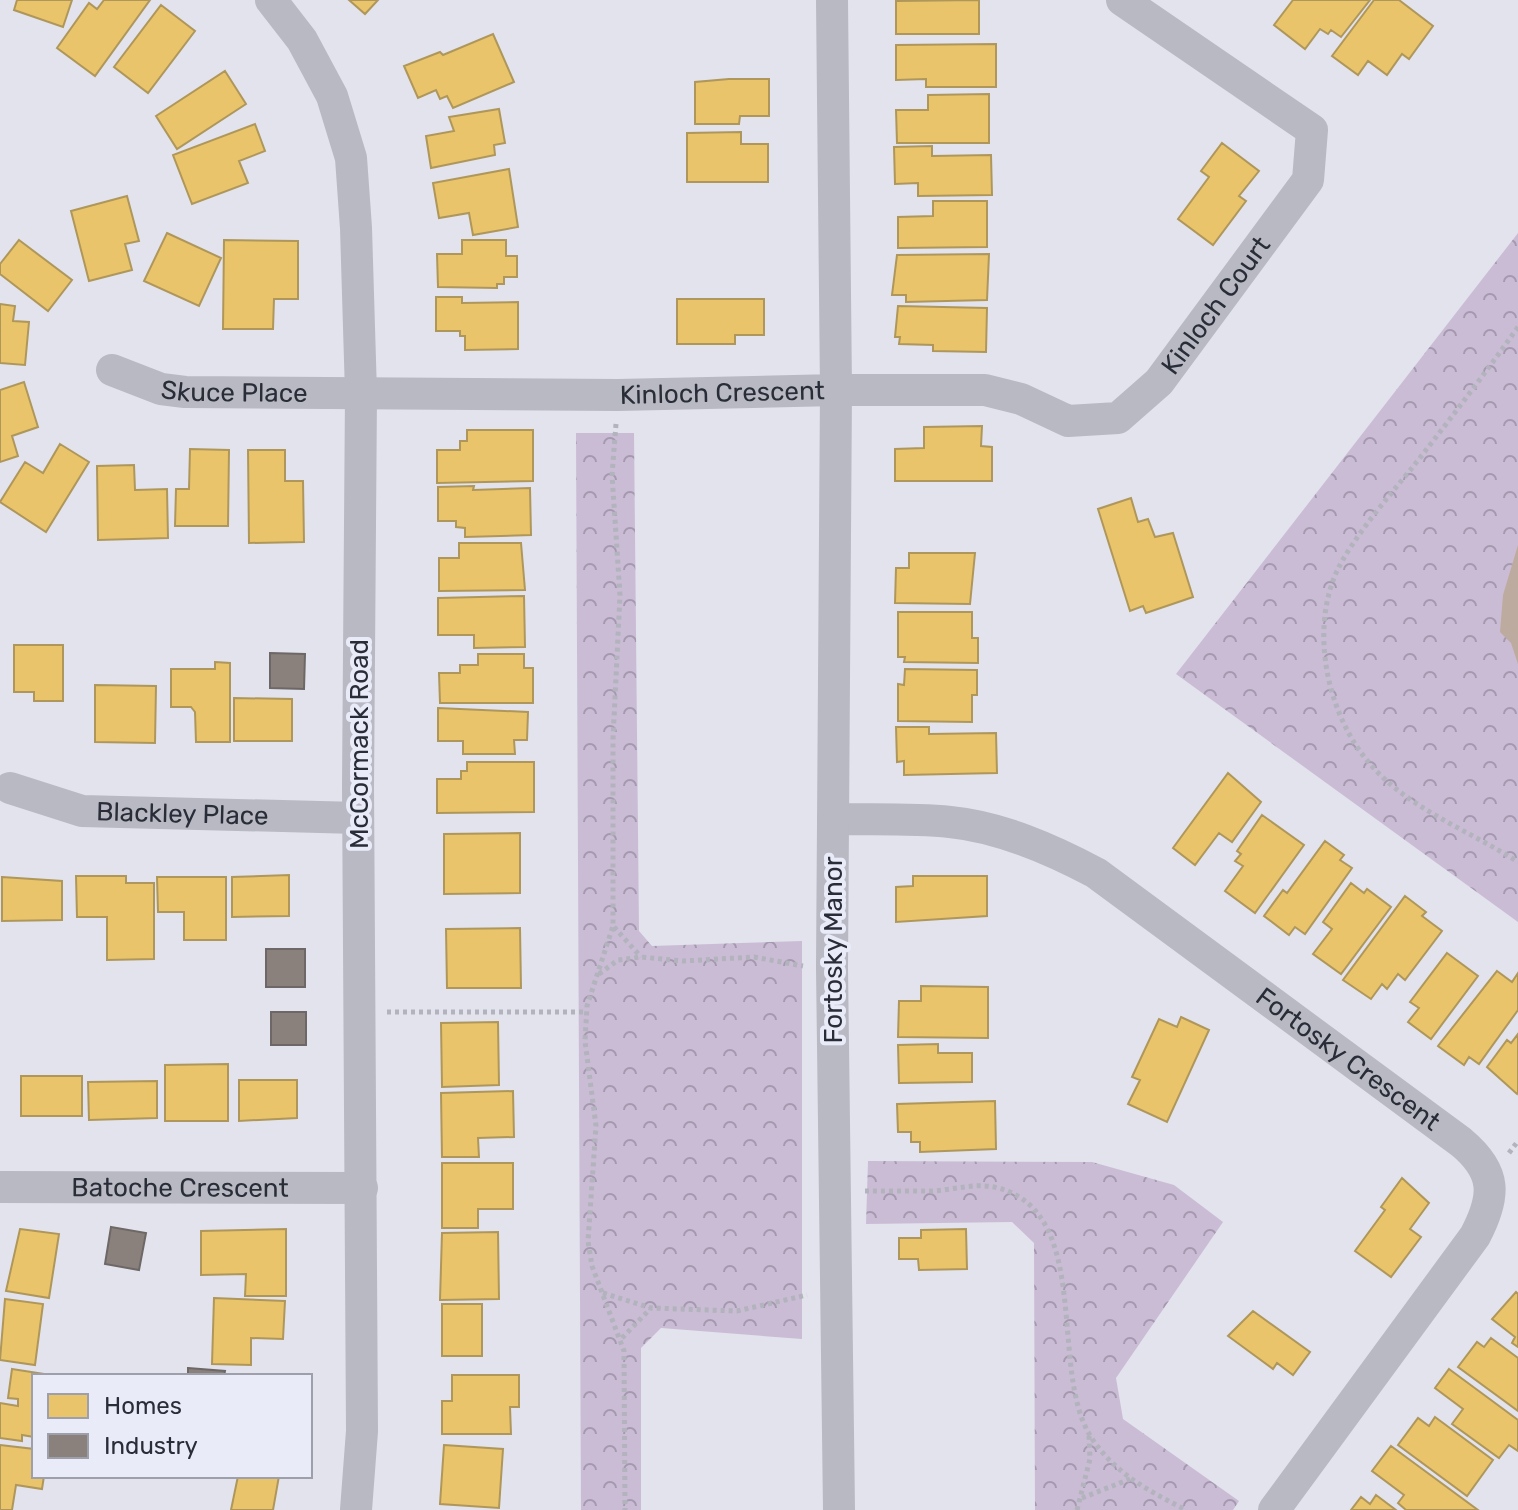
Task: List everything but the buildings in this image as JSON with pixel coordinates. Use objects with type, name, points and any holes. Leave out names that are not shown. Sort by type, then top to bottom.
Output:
[{"type":"street","name":"McCormack Road","points":[[271,0],[302,40],[332,96],[351,158],[361,393],[358,818],[362,1431],[356,1510]]},
{"type":"street","name":"Kinloch Crescent","points":[[361,393],[618,395],[836,390],[832,0]]},
{"type":"street","name":"Kinloch Court","points":[[836,390],[985,390],[1021,399],[1068,421],[1118,418],[1159,382],[1308,180],[1312,130],[1122,0]]},
{"type":"street","name":"Skuce Place","points":[[112,370],[148,385],[185,392],[361,393]]},
{"type":"street","name":"Fortosky Manor","points":[[836,390],[833,819],[839,1510]]},
{"type":"street","name":"Blackley Place","points":[[10,788],[82,811],[358,818]]},
{"type":"street","name":"Fortosky Crescent","points":[[833,819],[951,822],[1033,843],[1076,862],[1132,897],[1461,1142],[1486,1169],[1491,1190],[1487,1213],[1475,1236],[1274,1510]]},
{"type":"street","name":"Batoche Crescent","points":[[0,1187],[362,1188]]},
{"type":"path","points":[[1518,327],[1388,497],[1337,572],[1327,612],[1324,646],[1338,711],[1371,766],[1401,793],[1518,862]]},
{"type":"path","points":[[616,416],[612,475],[620,595],[613,739],[613,926],[586,1012],[585,1041],[596,1126],[588,1241],[592,1266],[622,1338],[625,1510]]},
{"type":"path","points":[[613,926],[618,936],[641,957]]},
{"type":"path","points":[[598,975],[618,960],[641,957],[683,961],[754,957],[811,968]]},
{"type":"path","points":[[394,1013],[586,1012]]},
{"type":"path","points":[[860,1191],[1000,1188],[1035,1211],[1048,1232],[1061,1266],[1073,1393],[1089,1435],[1090,1459],[1077,1510]]},
{"type":"path","points":[[603,1293],[651,1308],[737,1311],[811,1295]]},
{"type":"path","points":[[622,1338],[651,1308]]},
{"type":"path","points":[[1089,1435],[1130,1479],[1186,1510]]},
{"type":"path","points":[[1082,1499],[1130,1479]]},
{"type":"green space","points":[[1518,233],[1518,922],[1176,674]]},
{"type":"green space","points":[[576,433],[634,433],[639,931],[652,946],[802,941],[802,1339],[661,1328],[641,1348],[641,1510],[581,1510]]},
{"type":"green space","points":[[868,1161],[1092,1162],[1174,1185],[1223,1222],[1116,1378],[1123,1419],[1239,1501],[1233,1510],[1035,1510],[1034,1243],[1012,1222],[866,1224]]},
{"type":"shaded area","points":[[1518,545],[1518,664],[1511,643],[1500,632],[1503,595]]}]
